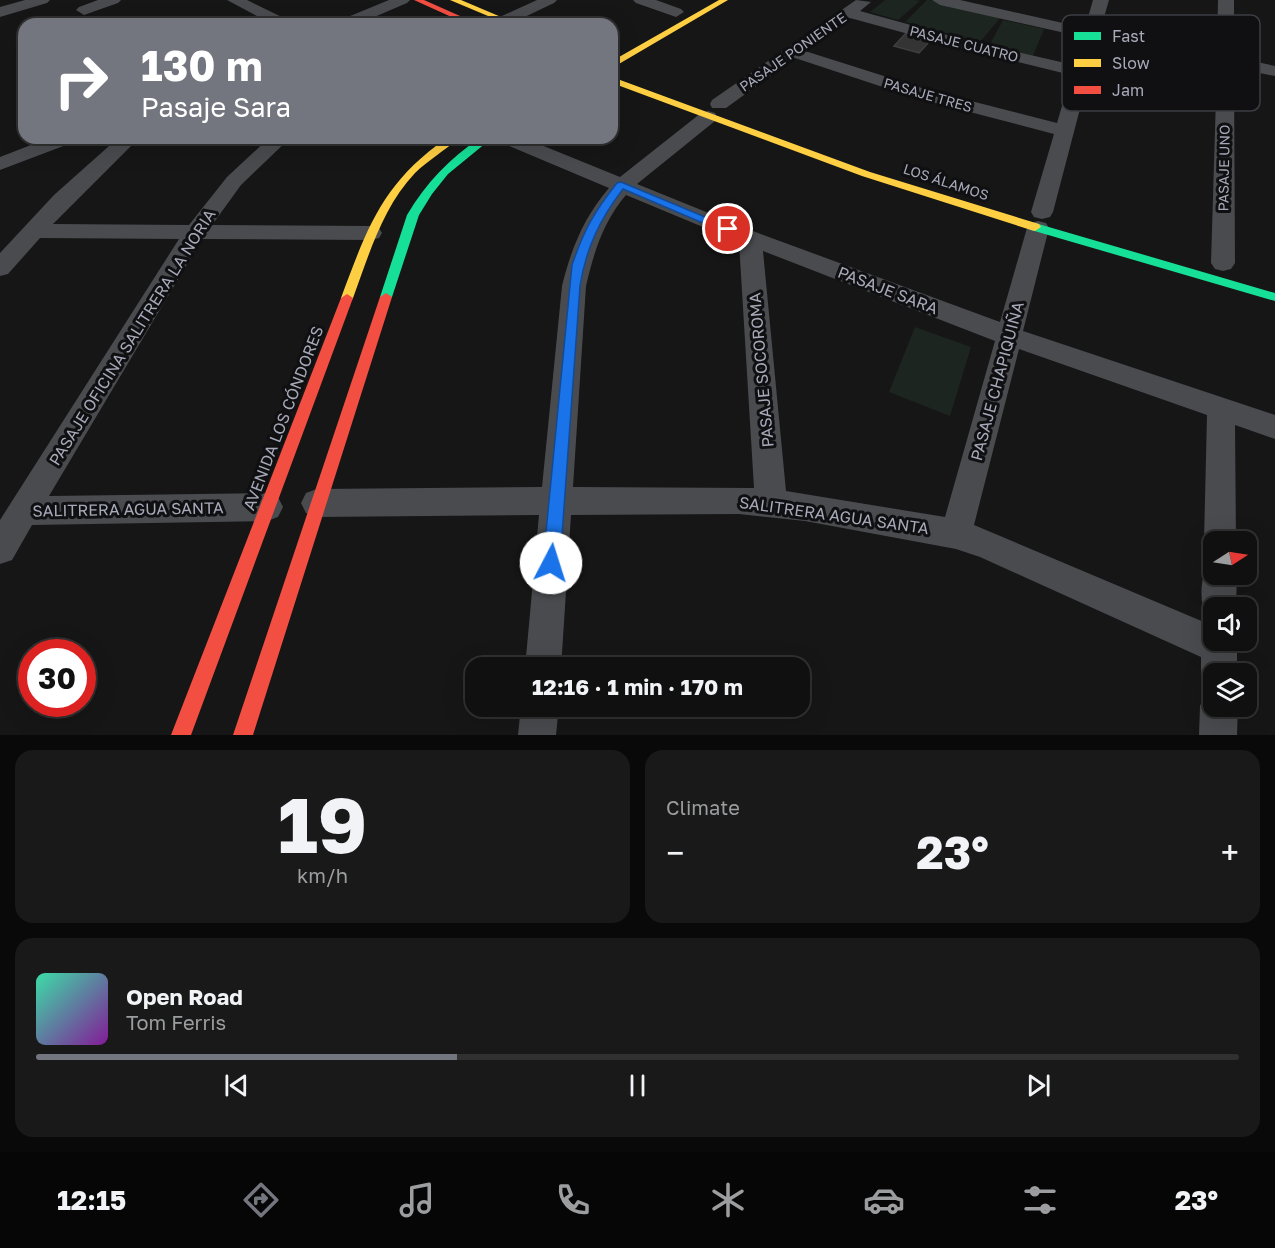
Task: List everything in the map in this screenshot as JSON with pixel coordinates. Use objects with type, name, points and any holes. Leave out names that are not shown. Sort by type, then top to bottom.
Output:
[{"type":"street","points":[[0,12],[42,0]]},
{"type":"street","points":[[95,18],[84,10],[113,0]]},
{"type":"street","points":[[235,0],[272,18]]},
{"type":"street","points":[[358,18],[402,0]]},
{"type":"street","points":[[418,0],[461,18]]},
{"type":"street","points":[[454,0],[495,18]]},
{"type":"street","points":[[515,18],[549,0]]},
{"type":"street","points":[[641,0],[676,12]]},
{"type":"street","points":[[657,22],[696,0]]},
{"type":"street","points":[[618,61],[724,0]]},
{"type":"street","name":"PASAJE PONIENTE","points":[[544,657],[578,265],[591,227],[621,185],[712,107],[866,0]]},
{"type":"street","points":[[940,0],[1062,27]]},
{"type":"street","name":"PASAJE CHAPIQUIÑA","points":[[1097,15],[1101,0]]},
{"type":"street","name":"PASAJE CUATRO","points":[[849,13],[962,44],[1062,68]]},
{"type":"street","name":"PASAJE TRES","points":[[793,52],[922,94],[1065,131]]},
{"type":"street","points":[[618,66],[633,71]]},
{"type":"street","points":[[1260,68],[1275,71]]},
{"type":"street","name":"LOS ÁLAMOS","points":[[618,82],[712,107],[846,152]]},
{"type":"street","name":"LOS ÁLAMOS","points":[[712,107],[866,174],[1042,216],[1275,297]]},
{"type":"street","name":"PASAJE CHAPIQUIÑA","points":[[956,534],[1070,111]]},
{"type":"street","name":"PASAJE UNO","points":[[1223,263],[1225,111]]},
{"type":"street","points":[[0,164],[52,144]]},
{"type":"street","points":[[0,268],[32,231],[91,171],[122,144]]},
{"type":"street","name":"PASAJE OFICINA SALITRERA LA NORIA","points":[[0,549],[195,232],[234,181],[274,144]]},
{"type":"street","name":"AVENIDA LOS CÓNDORES","points":[[181,735],[384,203],[404,177],[430,153],[444,144]]},
{"type":"street","points":[[243,735],[412,215],[440,174],[478,144]]},
{"type":"street","name":"PASAJE SARA","points":[[522,144],[750,238],[1009,336],[1275,427]]},
{"type":"street","points":[[32,231],[371,233]]},
{"type":"street","name":"PASAJE SOCOROMA","points":[[750,238],[771,502]]},
{"type":"street","points":[[1220,531],[1221,409]]},
{"type":"street","name":"SALITRERA AGUA SANTA","points":[[317,503],[706,498],[771,502],[920,526],[956,534],[988,545],[1219,654]]},
{"type":"street","name":"SALITRERA AGUA SANTA","points":[[24,511],[267,507]]},
{"type":"street","points":[[537,735],[539,717]]},
{"type":"street","points":[[1218,735],[1219,717]]},
{"type":"shaded area","points":[[885,0],[920,1],[898,20],[870,12]]},
{"type":"shaded area","points":[[927,0],[1000,18],[980,42],[905,22]]},
{"type":"shaded area","points":[[1003,20],[1044,29],[1033,56],[989,46]]},
{"type":"shaded area","points":[[915,327],[971,347],[950,416],[889,392]]},
{"type":"building","points":[[907,32],[932,39],[919,53],[894,46]]},
{"type":"traffic: fast","points":[[386,297],[413,215],[420,203],[436,181],[464,154],[478,144]]},
{"type":"traffic: fast","points":[[1035,227],[1275,297]]},
{"type":"traffic: slow","points":[[454,0],[499,18]]},
{"type":"traffic: slow","points":[[618,62],[724,0]]},
{"type":"traffic: slow","points":[[618,82],[866,174],[1035,227]]},
{"type":"traffic: slow","points":[[347,298],[384,207],[411,171],[444,144]]},
{"type":"traffic: jam","points":[[418,0],[460,18]]},
{"type":"traffic: jam","points":[[243,735],[386,297]]},
{"type":"traffic: jam","points":[[181,735],[347,298]]},
{"type":"route","points":[[551,563],[574,286],[583,245],[591,227],[621,185],[728,229]]}]
